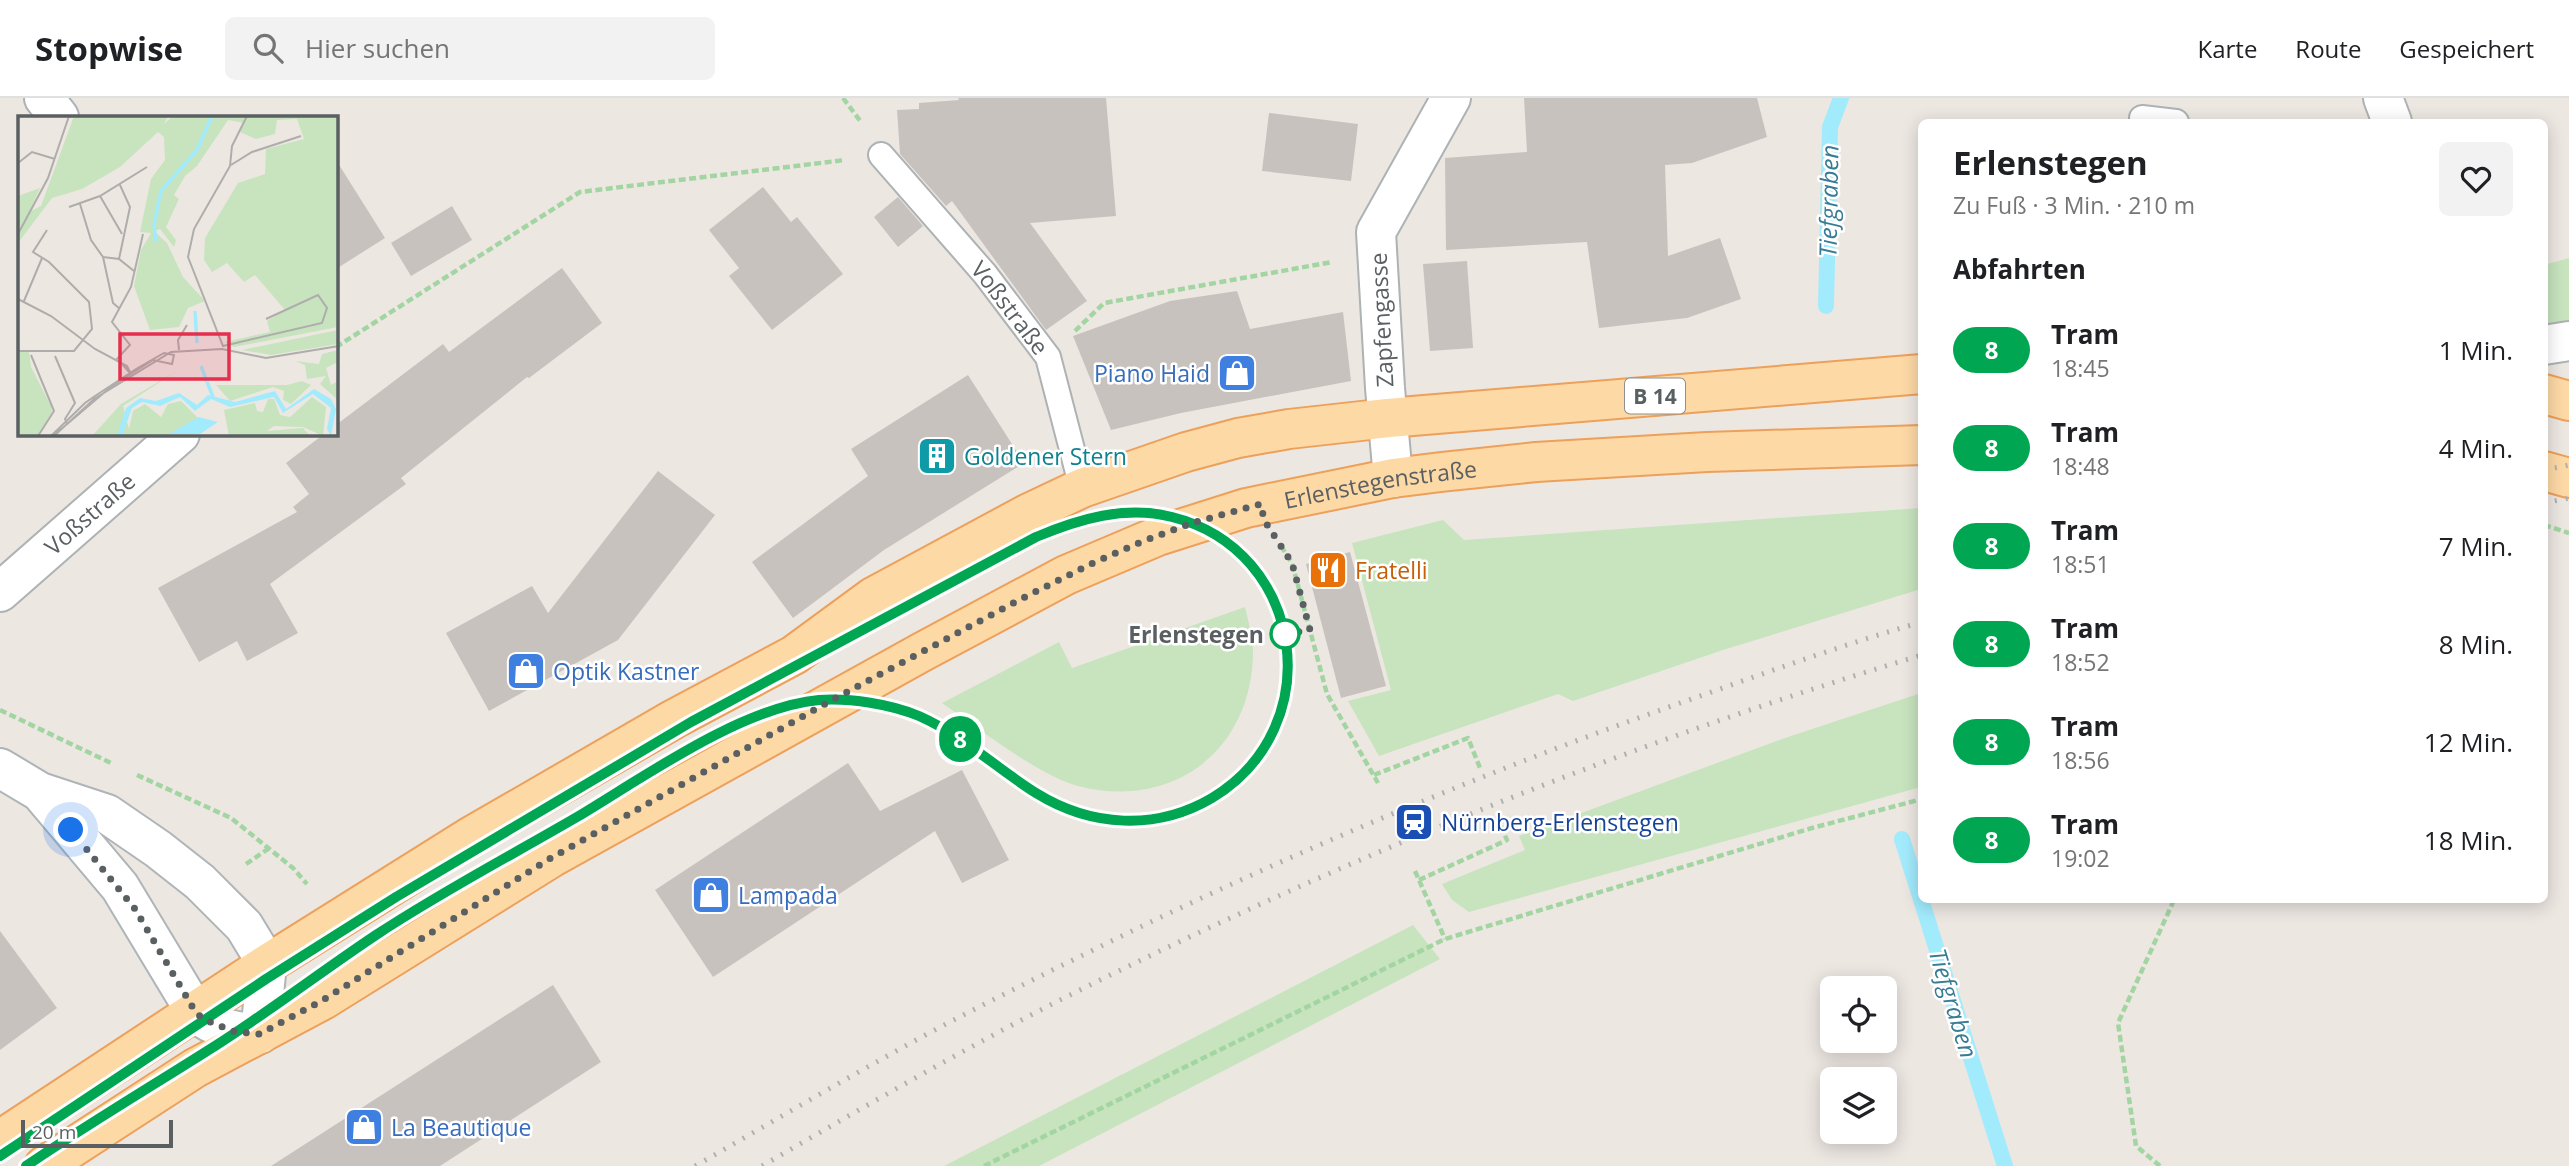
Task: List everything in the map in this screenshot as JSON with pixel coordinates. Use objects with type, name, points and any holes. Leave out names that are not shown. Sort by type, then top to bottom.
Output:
[{"type":"main road","name":"B 14","points":[[0,1140],[267,964],[523,806],[674,719],[794,655],[873,597],[1027,514],[1082,488],[1186,452],[1238,438],[1289,429],[1388,418],[1918,374]]},
{"type":"main road","name":"B 14","points":[[1705,391],[1707,452]]},
{"type":"main road","points":[[2548,395],[2569,401]]},
{"type":"main road","name":"Erlenstegenstraße","points":[[66,1160],[195,1068],[323,1000],[551,858],[832,700],[1066,575],[1124,549],[1192,523],[1261,504],[1393,478],[1536,462],[1707,452],[1918,445]]},
{"type":"main road","points":[[2548,472],[2569,478]]},
{"type":"main road","points":[[523,806],[551,858]]},
{"type":"street","points":[[44,98],[58,116]]},
{"type":"street","name":"Zapfengasse","points":[[1393,478],[1376,232],[1451,98]]},
{"type":"street","points":[[2383,98],[2391,119]]},
{"type":"street","points":[[2548,344],[2569,341]]},
{"type":"street","name":"Voßstraße","points":[[0,592],[178,436]]},
{"type":"street","points":[[0,768],[40,792],[107,814],[158,849],[209,891],[244,926],[267,964],[260,1034],[236,1032],[205,1020],[196,1013],[120,887],[40,792]]},
{"type":"lane","points":[[2142,118],[2150,119]]},
{"type":"lane","name":"Voßstraße","points":[[881,155],[985,274],[1048,357],[1082,488]]},
{"type":"path","points":[[338,346],[580,192],[881,155]]},
{"type":"path","points":[[1048,357],[1104,303],[1377,254]]},
{"type":"path","points":[[1261,504],[1264,520],[1292,563],[1326,694],[1378,783]]},
{"type":"path","points":[[2548,526],[2569,533]]},
{"type":"path","points":[[1374,775],[1468,738],[1480,768]]},
{"type":"path","points":[[984,1166],[1445,939],[1798,832],[1918,800]]},
{"type":"path","points":[[1419,880],[1507,840],[1496,816]]},
{"type":"path","points":[[1415,871],[1445,939]]},
{"type":"path","points":[[2160,1166],[2136,1146],[2118,1023],[2173,903]]},
{"type":"green space","points":[[2569,258],[2569,333],[2548,322],[2548,264]]},
{"type":"green space","points":[[1918,508],[1918,590],[1723,650],[1573,701],[1558,694],[1379,756],[1348,701],[1391,690],[1352,543],[1443,520],[1464,540]]},
{"type":"green space","points":[[1245,607],[1253,649],[1250,684],[1240,716],[1224,742],[1202,764],[1176,780],[1146,789],[1113,791],[1062,781],[1027,762],[942,703],[1059,642],[1072,668]]},
{"type":"green space","points":[[1918,694],[1918,788],[1469,912],[1452,900],[1442,884],[1525,850],[1519,836],[1782,739]]},
{"type":"green space","points":[[1413,925],[1440,959],[1039,1166],[944,1166]]},
{"type":"building","points":[[958,98],[1106,98],[1116,216],[1030,223],[1087,301],[1046,330],[952,201],[946,206],[900,154],[897,110],[919,109],[919,103],[959,100]]},
{"type":"building","points":[[1524,98],[1757,98],[1767,137],[1692,163],[1665,165],[1668,256],[1720,238],[1741,299],[1687,318],[1599,328],[1587,242],[1446,250],[1445,158],[1527,152]]},
{"type":"building","points":[[1269,113],[1358,124],[1351,181],[1262,171]]},
{"type":"building","points":[[338,163],[385,238],[338,268]]},
{"type":"building","points":[[763,187],[791,222],[797,217],[843,274],[772,330],[729,276],[739,268],[709,230]]},
{"type":"building","points":[[898,197],[923,226],[898,247],[874,217]]},
{"type":"building","points":[[452,206],[472,240],[411,276],[391,243]]},
{"type":"building","points":[[1467,261],[1473,348],[1430,351],[1423,264]]},
{"type":"building","points":[[562,268],[602,323],[527,377],[401,478],[406,484],[270,584],[298,633],[247,661],[237,641],[199,662],[158,588],[297,512],[293,507],[309,494],[286,463],[321,436],[338,436],[338,423],[443,344],[449,352]]},
{"type":"building","points":[[1237,291],[1250,329],[1343,312],[1351,381],[1181,413],[1111,430],[1073,336],[1170,301]]},
{"type":"building","points":[[968,375],[1024,463],[884,550],[793,618],[752,562],[868,476],[851,449]]},
{"type":"building","points":[[658,471],[715,515],[618,640],[489,711],[446,633],[532,586],[548,613]]},
{"type":"building","points":[[1350,552],[1386,686],[1341,698],[1306,564]]},
{"type":"building","points":[[848,763],[880,811],[962,770],[1009,860],[962,883],[935,831],[713,977],[655,890]]},
{"type":"building","points":[[0,931],[57,1008],[0,1050]]},
{"type":"building","points":[[553,985],[601,1062],[440,1166],[271,1166]]},
{"type":"waterway","name":"Tiefgraben","points":[[1826,306],[1830,127],[1841,98]]},
{"type":"waterway","name":"Tiefgraben","points":[[1902,839],[1918,890]]},
{"type":"waterway","name":"Tiefgraben","points":[[1922,903],[2005,1166]]},
{"type":"tram line","points":[[0,1156],[374,910],[691,722],[1036,537],[1085,520],[1119,513],[1172,517],[1216,535],[1234,549],[1250,564],[1274,603],[1282,625],[1289,665],[1287,694],[1276,724],[1254,759],[1231,784],[1191,809],[1169,816],[1124,821],[1079,813],[1036,793],[950,733],[907,712],[883,705],[844,700],[819,700],[789,705],[758,716],[694,746],[425,904],[235,1033],[26,1166]]},
{"type":"tram line","name":"8","points":[[0,1156],[365,916],[691,722],[1036,537],[1066,524],[1097,516],[1135,513],[1167,515],[1192,523],[1233,546],[1249,562],[1264,580],[1277,608],[1285,634],[1290,669],[1281,714],[1271,736],[1239,776],[1214,797],[1170,817],[1111,821],[1070,810],[1037,794],[949,732],[897,709],[832,700],[785,706],[764,712],[703,742],[379,933],[236,1032],[26,1166]]},
{"type":"railway","points":[[2548,469],[2569,465]]},
{"type":"railway","points":[[2548,502],[2569,498]]},
{"type":"railway","points":[[695,1166],[962,1016],[1162,916],[1314,847],[1624,723],[1918,623]]},
{"type":"railway","points":[[762,1166],[1004,1029],[1187,938],[1289,891],[1497,803],[1602,763],[1708,724],[1918,656]]},
{"type":"place","name":"Piano Haid","points":[[1237,373]]},
{"type":"place","name":"Goldener Stern","points":[[937,456]]},
{"type":"place","name":"Fratelli","points":[[1328,570]]},
{"type":"place","name":"Erlenstegen","points":[[1285,634]]},
{"type":"place","name":"Optik Kastner","points":[[526,671]]},
{"type":"place","name":"Nürnberg-Erlenstegen","points":[[1414,822]]},
{"type":"place","name":"Lampada","points":[[711,895]]},
{"type":"place","name":"La Beautique","points":[[364,1127]]},
{"type":"route","points":[[71,830],[120,887],[196,1013],[205,1020],[236,1032],[260,1034],[323,1000],[551,858],[832,700],[1066,575],[1141,542],[1192,523],[1261,504],[1264,520],[1292,563],[1310,630],[1285,634]]}]
